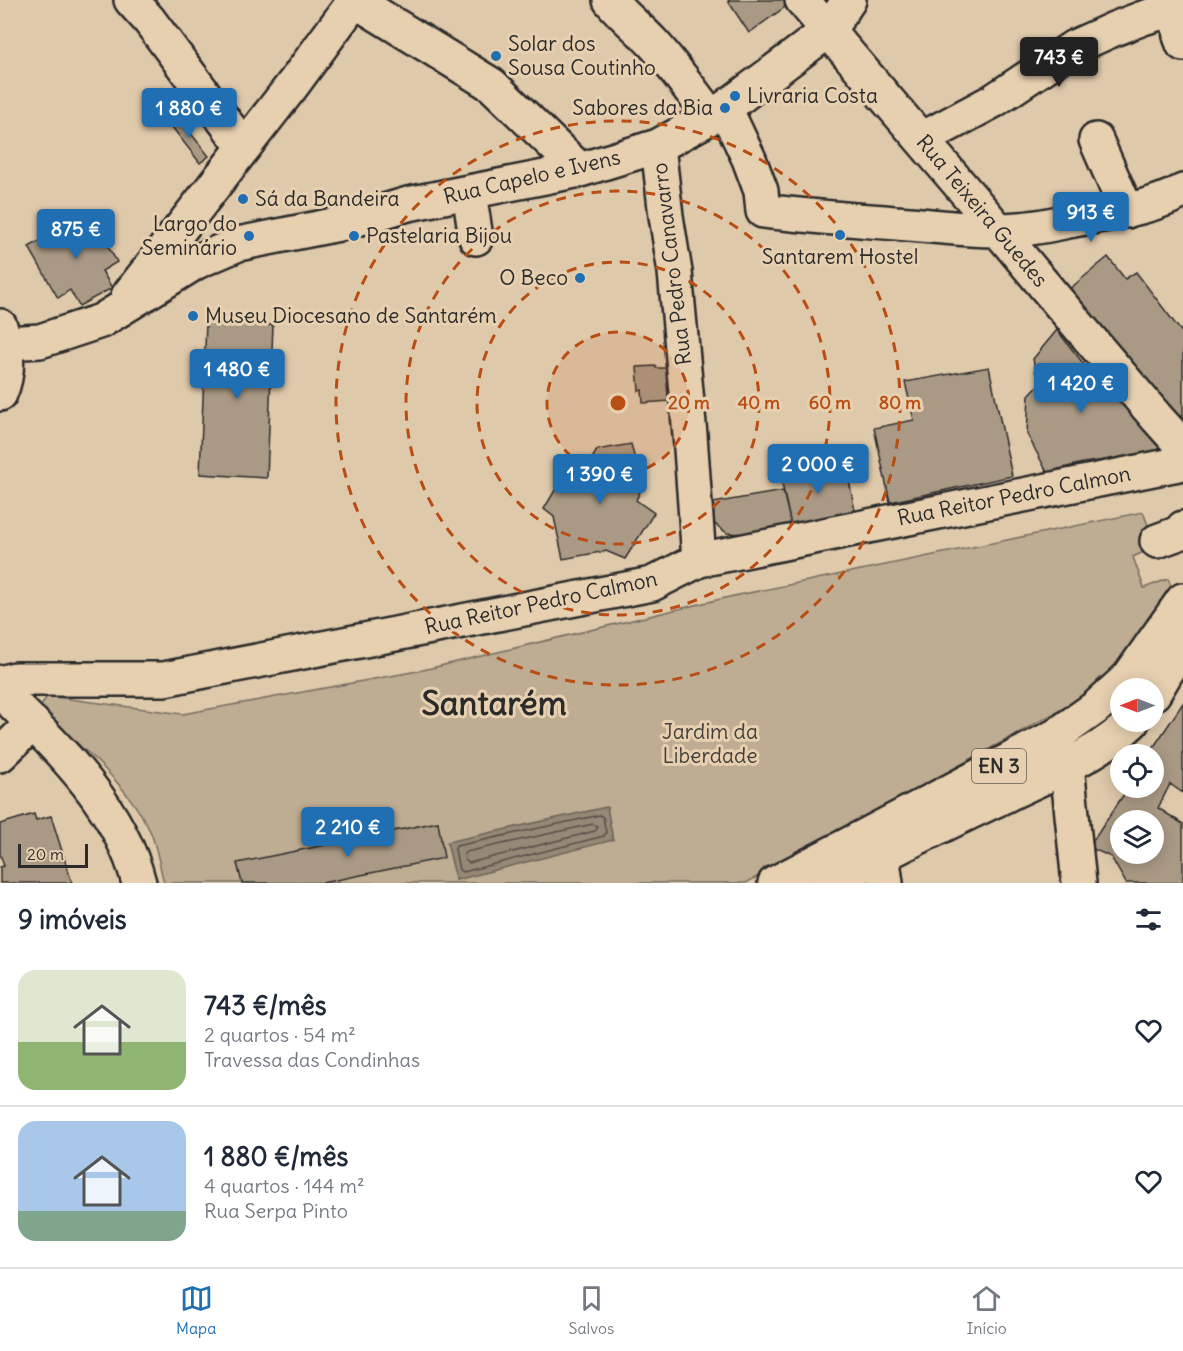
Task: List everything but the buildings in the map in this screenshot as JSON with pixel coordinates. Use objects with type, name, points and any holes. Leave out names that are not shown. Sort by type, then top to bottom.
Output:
[{"type":"street","points":[[131,0],[149,20],[243,146]]},
{"type":"street","points":[[114,314],[294,83],[355,0],[492,85],[580,170]]},
{"type":"street","points":[[610,0],[621,14],[653,43],[685,82],[718,113],[749,159],[761,191],[763,211],[998,230],[1036,228],[1126,211],[1183,191]]},
{"type":"street","name":"Rua Teixeira Guedes","points":[[802,0],[1183,447]]},
{"type":"street","name":"Rua Capelo e Ivens","points":[[3,334],[40,341],[101,321],[196,262],[238,244],[344,223],[408,204],[580,170],[658,146],[718,113],[828,31],[849,0]]},
{"type":"street","points":[[922,139],[993,101],[1074,47],[1114,29],[1179,6],[1180,36],[1183,44]]},
{"type":"street","points":[[1096,140],[1126,211]]},
{"type":"street","name":"Rua Pedro Canavarro","points":[[658,146],[675,272],[699,560]]},
{"type":"street","points":[[469,192],[476,238]]},
{"type":"street","points":[[0,394],[8,362],[3,334]]},
{"type":"street","name":"Rua Reitor Pedro Calmon","points":[[0,683],[15,678],[164,679],[652,584],[699,560],[1183,463]]},
{"type":"street","name":"EN 3","points":[[775,883],[1057,735],[1095,708],[1129,677],[1183,600]]},
{"type":"street","points":[[1163,678],[1183,644]]},
{"type":"street","points":[[0,691],[79,773],[101,801],[117,828],[139,883]]},
{"type":"street","points":[[0,755],[33,723]]},
{"type":"street","name":"EN 3","points":[[830,883],[884,869],[1067,766],[1122,732]]},
{"type":"street","points":[[1067,766],[1079,883]]},
{"type":"green space","name":"Jardim da Liberdade","points":[[1143,512],[1156,546],[1133,557],[1144,588],[1168,579],[1173,590],[1145,633],[1100,688],[746,883],[164,883],[151,833],[130,798],[102,766],[38,711],[47,696],[183,714],[423,670],[729,597]]},
{"type":"water","points":[[607,807],[613,840],[456,880],[447,842]]},
{"type":"place","name":"Solar dos Sousa Coutinho","points":[[496,56]]},
{"type":"place","name":"Livraria Costa","points":[[735,96]]},
{"type":"place","name":"Sabores da Bia","points":[[725,108]]},
{"type":"place","name":"Sá da Bandeira","points":[[243,199]]},
{"type":"place","name":"Santarem Hostel","points":[[840,235]]},
{"type":"place","name":"Largo do Seminário","points":[[249,236]]},
{"type":"place","name":"Pastelaria Bijou","points":[[354,236]]},
{"type":"place","name":"O Beco","points":[[580,278]]},
{"type":"place","name":"Museu Diocesano de Santarém","points":[[193,316]]},
{"type":"district","name":"Santarém","points":[[494,703]]}]
